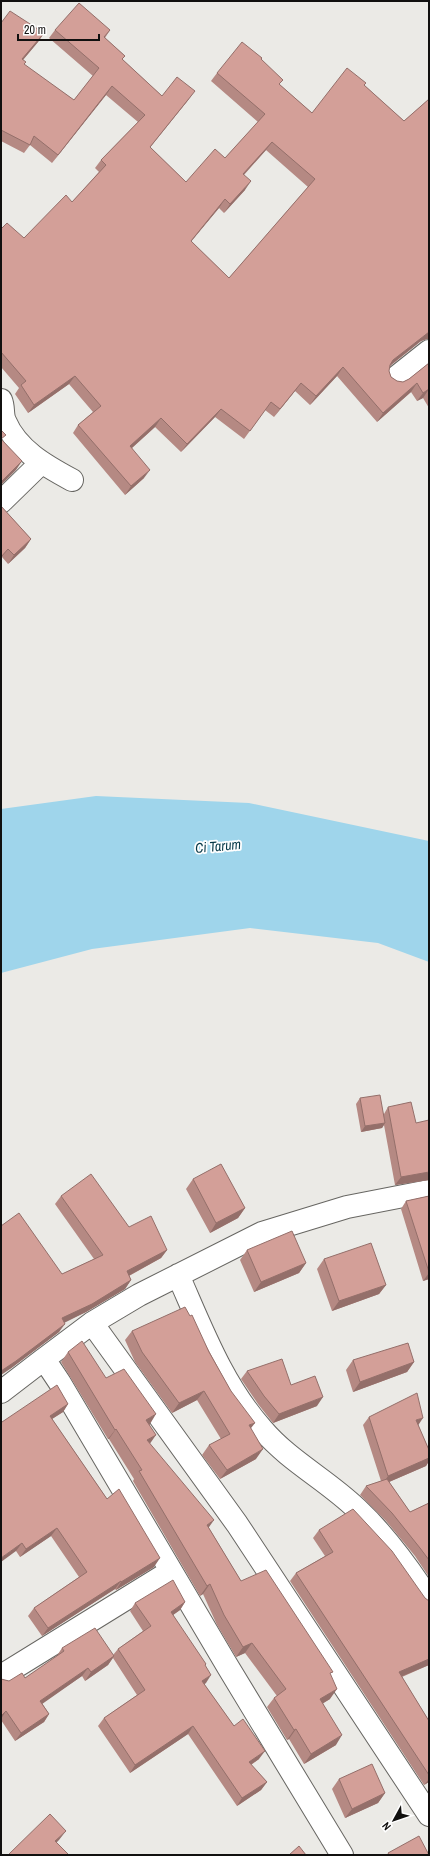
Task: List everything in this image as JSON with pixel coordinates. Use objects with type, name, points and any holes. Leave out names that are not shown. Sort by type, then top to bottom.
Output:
[{"type":"street","points":[[395,378],[429,351]]},
{"type":"street","points":[[1,400],[4,420],[17,442],[41,463],[72,480]]},
{"type":"street","points":[[1,502],[41,463]]},
{"type":"street","points":[[1,1392],[92,1323],[139,1295],[262,1233],[347,1207],[429,1191]]},
{"type":"street","points":[[178,1275],[215,1359],[236,1398],[262,1430],[290,1457],[357,1508],[393,1547],[429,1599]]},
{"type":"street","points":[[92,1323],[237,1524],[429,1815]]},
{"type":"street","points":[[44,1359],[60,1383],[342,1855]]},
{"type":"street","points":[[1,1676],[171,1571]]},
{"type":"water","name":"Ci Tarum","points":[[96,796],[249,803],[429,841],[429,962],[378,943],[250,928],[92,949],[1,973],[1,809]]},
{"type":"building","points":[[79,3],[110,30],[104,37],[125,56],[122,59],[162,96],[177,77],[195,91],[150,147],[186,182],[215,149],[225,158],[265,114],[217,73],[242,42],[262,58],[261,59],[283,80],[279,84],[312,113],[347,68],[366,83],[364,85],[404,121],[429,99],[429,332],[393,360],[389,371],[391,377],[397,381],[403,382],[429,363],[429,389],[423,393],[417,383],[383,413],[343,367],[316,396],[301,383],[280,409],[271,402],[250,431],[221,409],[187,444],[161,418],[130,446],[150,470],[131,486],[78,425],[101,406],[75,376],[34,405],[21,385],[26,381],[1,352],[1,229],[7,223],[24,238],[66,195],[72,202],[106,165],[101,160],[145,115],[112,86],[58,155],[34,136],[30,145],[1,130],[1,23],[10,11],[44,33],[22,59],[26,62],[24,64],[74,100],[99,68],[55,30]],"holes":[[[272,142],[315,179],[229,278],[191,241],[225,199],[230,204],[251,181],[243,174]]]},
{"type":"building","points":[[1,430],[6,435],[1,439]]},
{"type":"building","points":[[1,439],[22,461],[1,482]]},
{"type":"building","points":[[1,506],[31,539],[14,555],[8,549],[1,557]]},
{"type":"building","points":[[380,1095],[385,1123],[365,1126],[360,1098]]},
{"type":"building","points":[[411,1102],[416,1123],[429,1120],[429,1172],[401,1177],[388,1107]]},
{"type":"building","points":[[221,1164],[245,1208],[216,1223],[193,1179]]},
{"type":"building","points":[[91,1174],[129,1227],[151,1216],[167,1250],[127,1271],[131,1280],[92,1304],[62,1318],[65,1324],[1,1371],[1,1226],[19,1213],[62,1274],[103,1255],[61,1196]]},
{"type":"building","points":[[429,1196],[429,1272],[406,1201]]},
{"type":"building","points":[[292,1231],[306,1263],[261,1282],[247,1250]]},
{"type":"building","points":[[371,1243],[386,1285],[339,1301],[324,1259]]},
{"type":"building","points":[[185,1307],[190,1316],[192,1315],[209,1352],[231,1391],[255,1423],[249,1425],[263,1449],[227,1470],[209,1445],[230,1434],[204,1391],[179,1403],[142,1352],[132,1331]]},
{"type":"building","points":[[82,1341],[106,1378],[124,1369],[156,1414],[146,1420],[156,1435],[147,1440],[214,1520],[207,1525],[241,1581],[266,1570],[333,1672],[330,1673],[337,1689],[320,1699],[342,1735],[311,1754],[296,1729],[294,1730],[274,1698],[286,1689],[252,1643],[243,1647],[224,1615],[210,1584],[207,1586],[139,1471],[142,1470],[116,1429],[115,1430],[68,1352]]},
{"type":"building","points":[[408,1343],[414,1362],[360,1382],[353,1360]]},
{"type":"building","points":[[282,1359],[291,1385],[315,1376],[323,1397],[279,1414],[264,1396],[247,1371]]},
{"type":"building","points":[[57,1385],[68,1404],[50,1416],[107,1499],[119,1489],[160,1558],[48,1628],[34,1608],[87,1572],[57,1528],[26,1549],[22,1543],[1,1558],[1,1421],[2,1422]]},
{"type":"building","points":[[417,1393],[423,1418],[416,1420],[429,1450],[429,1458],[388,1476],[369,1417]]},
{"type":"building","points":[[387,1479],[410,1512],[429,1503],[429,1560],[392,1513],[366,1486]]},
{"type":"building","points":[[353,1509],[392,1551],[425,1598],[429,1601],[429,1659],[399,1672],[429,1721],[429,1775],[296,1573],[333,1552],[319,1530]]},
{"type":"building","points":[[173,1580],[185,1602],[171,1612],[206,1664],[205,1665],[211,1675],[202,1681],[234,1726],[243,1719],[265,1751],[249,1762],[267,1782],[242,1798],[193,1726],[135,1765],[104,1718],[145,1690],[118,1649],[151,1626],[135,1603]]},
{"type":"building","points":[[95,1628],[114,1656],[91,1672],[88,1668],[40,1701],[49,1714],[21,1733],[6,1711],[1,1716],[1,1679],[9,1681],[22,1673],[25,1678],[64,1651],[62,1648]]},
{"type":"building","points":[[372,1764],[385,1793],[352,1809],[339,1779]]},
{"type":"building","points":[[50,1814],[66,1831],[55,1841],[69,1855],[8,1855]]},
{"type":"building","points":[[419,1836],[429,1855],[389,1855],[388,1853]]},
{"type":"building","points":[[299,1846],[306,1855],[289,1855]]}]
